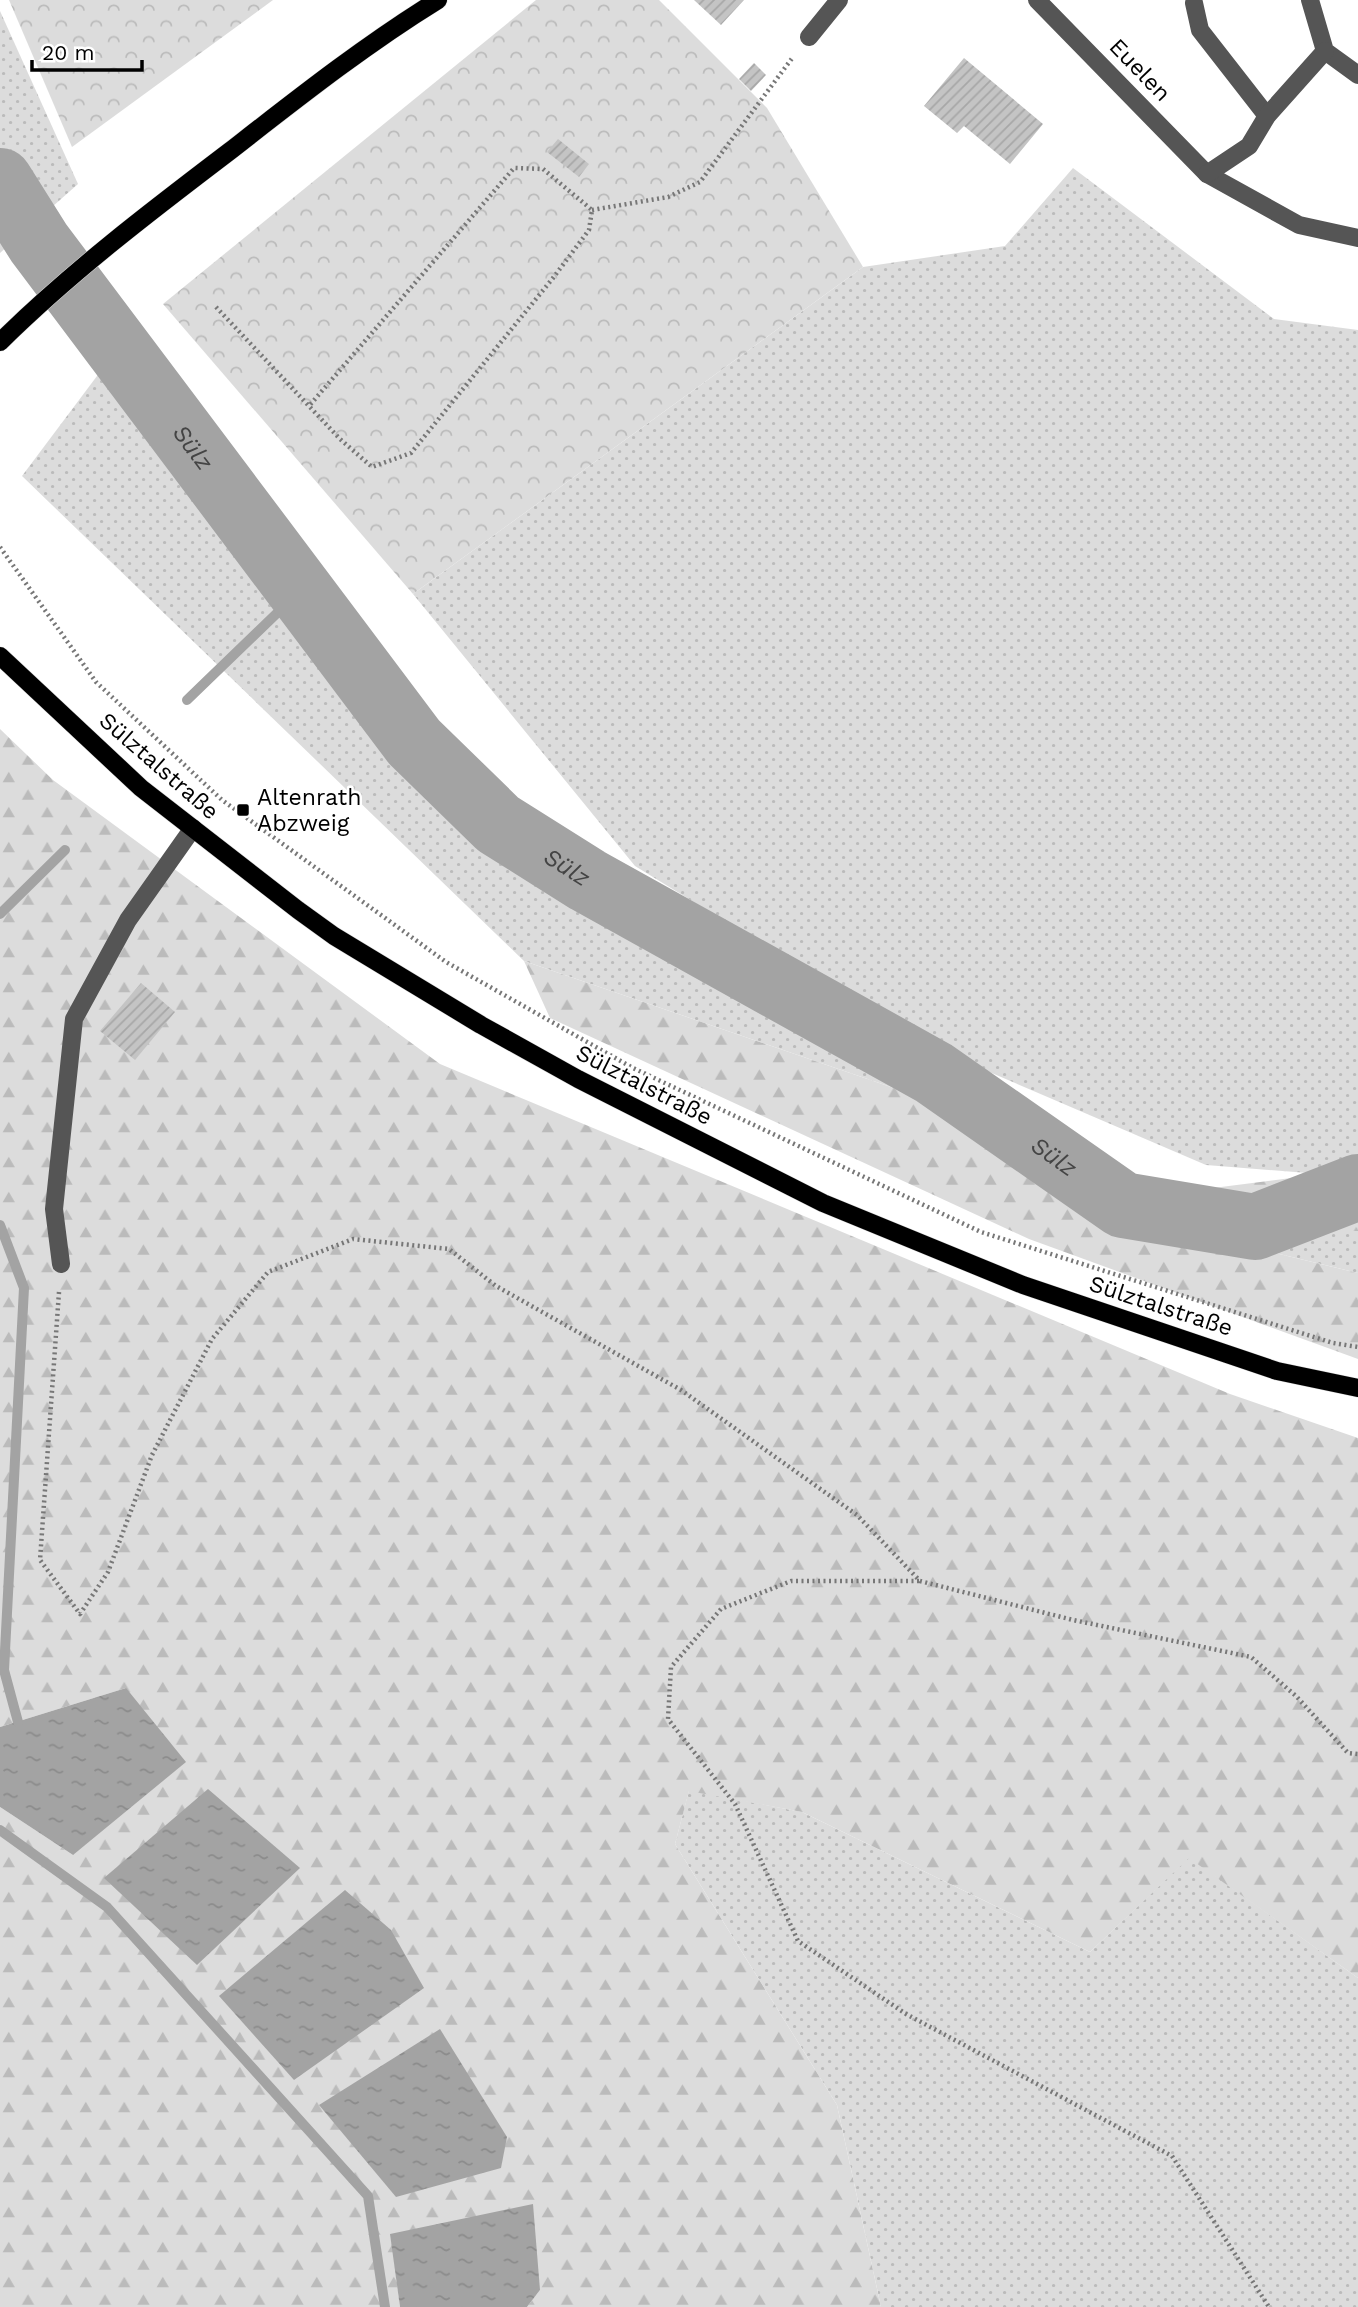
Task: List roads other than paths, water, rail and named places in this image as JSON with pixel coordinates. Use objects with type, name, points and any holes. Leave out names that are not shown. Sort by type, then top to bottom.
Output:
[{"type":"main road","points":[[0,342],[90,260],[160,204],[369,44],[438,0]]},
{"type":"main road","name":"Sülztalstraße","points":[[0,656],[141,788],[334,936],[481,1025],[602,1091],[823,1203],[1023,1285],[1277,1371],[1358,1388]]},
{"type":"street","points":[[809,37],[839,0]]},
{"type":"street","name":"Euelen","points":[[1037,0],[1207,174],[1299,225],[1358,238]]},
{"type":"street","points":[[1310,0],[1325,51],[1358,75]]},
{"type":"street","points":[[1193,1],[1200,30],[1267,116]]},
{"type":"street","points":[[1207,174],[1249,146],[1267,116],[1325,51]]},
{"type":"street","points":[[61,1264],[54,1209],[74,1019],[128,920],[193,828]]},
{"type":"water","points":[[126,1688],[186,1762],[73,1855],[0,1807],[0,1727]]},
{"type":"water","points":[[208,1789],[300,1868],[197,1965],[104,1878]]},
{"type":"water","points":[[345,1890],[391,1930],[424,1988],[294,2080],[219,1996]]},
{"type":"water","points":[[440,2029],[507,2137],[501,2168],[396,2197],[319,2105]]},
{"type":"water","points":[[533,2204],[540,2290],[527,2307],[400,2307],[390,2234]]},
{"type":"waterway","name":"Sülz","points":[[0,181],[39,243],[414,742],[498,824],[587,880],[934,1073],[1123,1205],[1255,1227],[1358,1187]]},
{"type":"waterway","points":[[187,700],[302,589]]},
{"type":"waterway","points":[[0,914],[65,850]]},
{"type":"waterway","points":[[0,1225],[24,1288],[4,1670],[18,1722]]},
{"type":"waterway","points":[[0,1830],[107,1907],[368,2196],[385,2307]]},
{"type":"place","name":"Altenrath Abzweig","points":[[243,810]]}]
